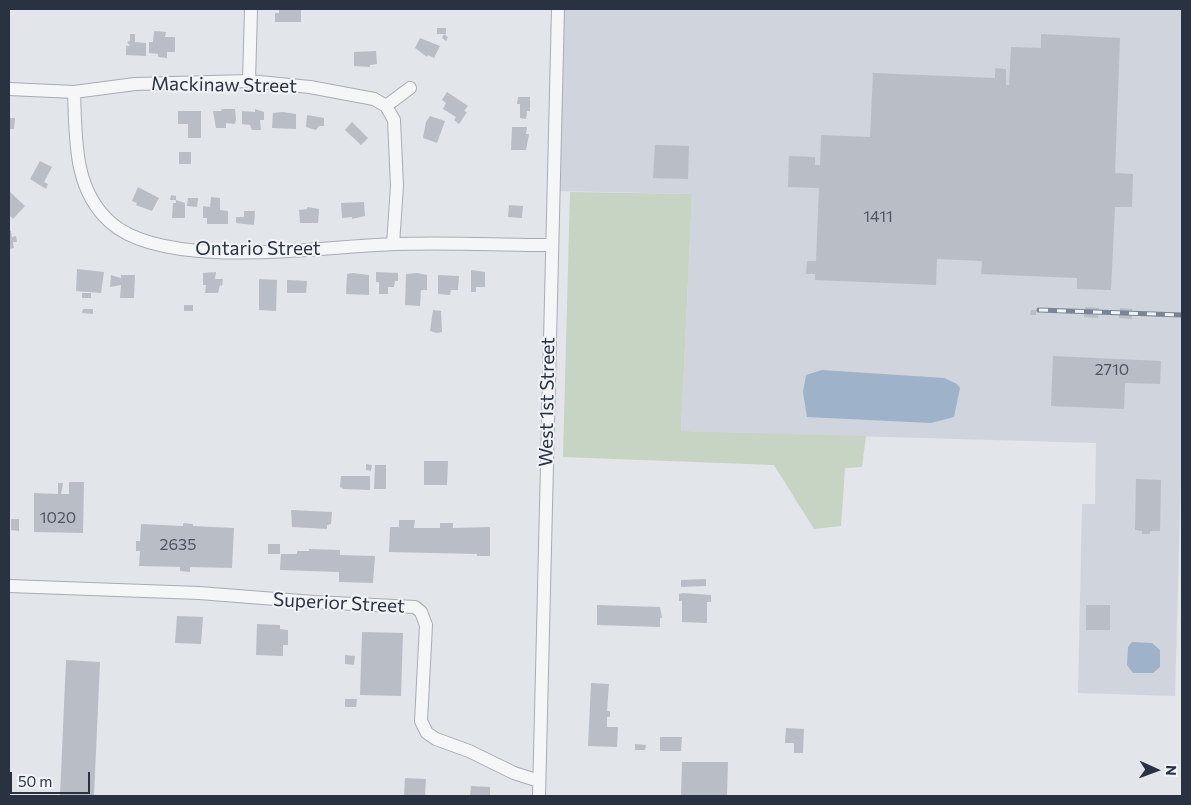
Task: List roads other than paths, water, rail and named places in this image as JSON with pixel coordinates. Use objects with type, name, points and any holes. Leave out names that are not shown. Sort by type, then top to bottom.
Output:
[{"type":"street","points":[[249,81],[251,9]]},
{"type":"street","name":"West 1st Street","points":[[539,796],[550,245],[558,9]]},
{"type":"street","name":"Mackinaw Street","points":[[9,89],[74,92],[135,84],[249,81],[310,87],[374,100],[386,106]]},
{"type":"street","points":[[393,244],[396,154],[394,120],[386,106],[410,88]]},
{"type":"street","name":"Ontario Street","points":[[74,92],[77,154],[87,191],[110,222],[122,232],[140,239],[168,247],[236,252],[304,251],[393,244],[550,245]]},
{"type":"street","name":"Superior Street","points":[[9,586],[199,592],[314,602],[415,607],[421,612],[426,626],[422,728],[436,739],[470,751],[514,774],[539,780]]},
{"type":"water","points":[[822,370],[944,378],[957,384],[960,388],[954,417],[931,423],[807,417],[803,392],[806,375]]},
{"type":"water","points":[[1132,642],[1152,643],[1160,650],[1160,667],[1153,673],[1133,673],[1127,665],[1128,647]]},
{"type":"railway","points":[[1039,310],[1182,315]]}]
